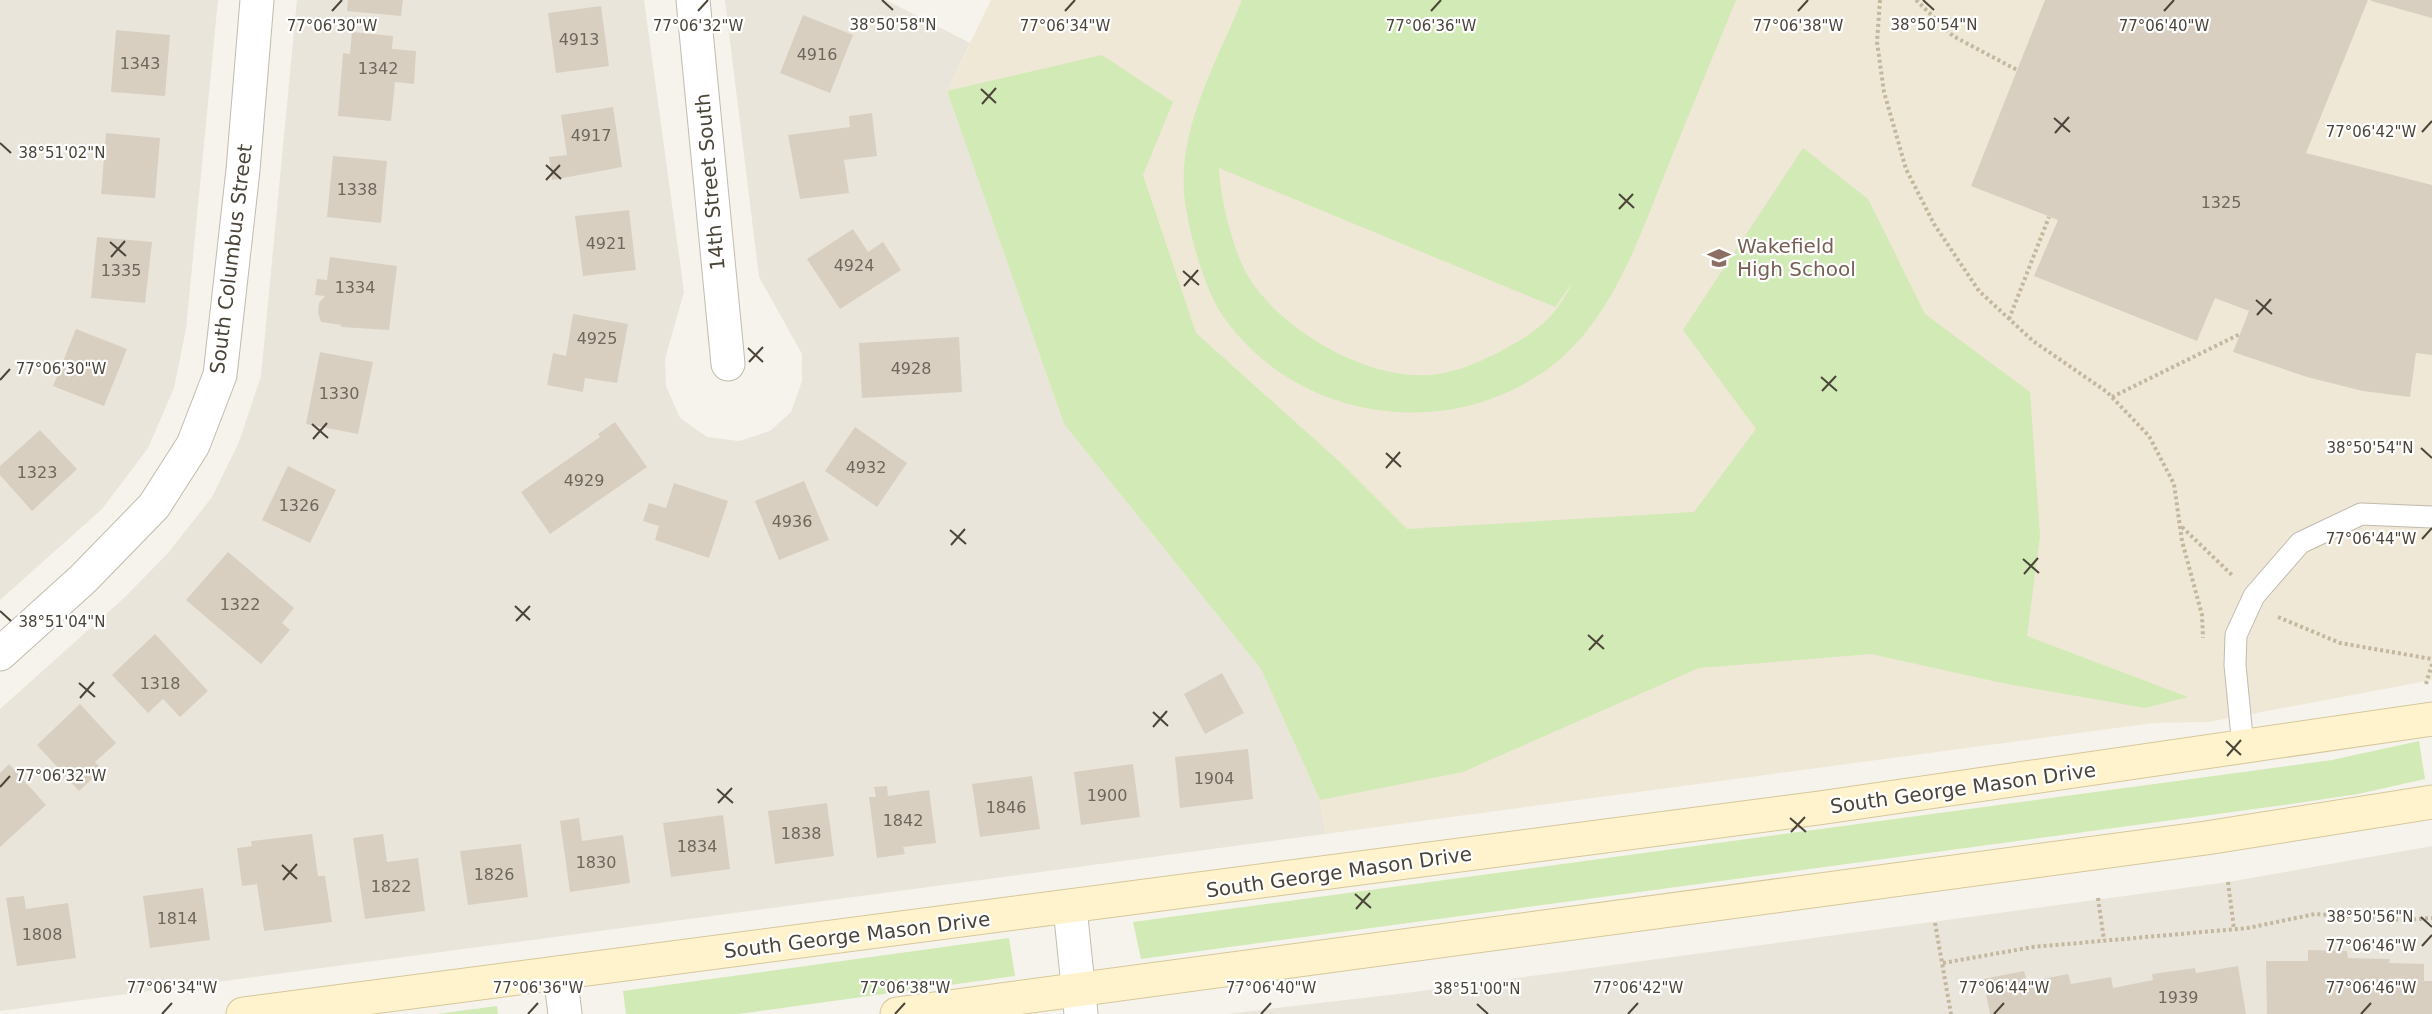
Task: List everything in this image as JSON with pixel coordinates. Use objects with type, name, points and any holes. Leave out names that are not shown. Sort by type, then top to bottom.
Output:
[{"type":"main road","name":"South George Mason Drive","points":[[243,1014],[1070,908],[1807,810],[2432,719]]},
{"type":"main road","points":[[897,1014],[1080,1002],[2432,802]]},
{"type":"street","name":"South Columbus Street","points":[[0,654],[83,579],[154,506],[193,445],[220,375],[243,170],[257,0]]},
{"type":"street","name":"14th Street South","points":[[693,0],[728,364]]},
{"type":"street","points":[[1070,908],[1080,1002]]},
{"type":"street","points":[[560,973],[565,1014]]},
{"type":"lane","points":[[2243,747],[2235,665],[2236,635],[2254,596],[2300,543],[2361,514],[2432,517]]},
{"type":"path","points":[[1880,0],[1877,42],[1884,92],[1906,169],[1934,224],[1979,291],[2033,341],[2112,397],[2149,436],[2174,484],[2181,526],[2202,615],[2203,639]]},
{"type":"path","points":[[1916,0],[1953,36],[2017,70]]},
{"type":"path","points":[[2009,319],[2049,217]]},
{"type":"path","points":[[2112,397],[2240,334]]},
{"type":"path","points":[[2181,526],[2236,579]]},
{"type":"path","points":[[2274,615],[2340,643],[2432,659]]},
{"type":"path","points":[[2228,882],[2234,929]]},
{"type":"path","points":[[2098,898],[2104,940]]},
{"type":"path","points":[[1942,963],[2034,947],[2234,929],[2315,914],[2404,920],[2432,918]]},
{"type":"path","points":[[1935,922],[1951,1014]]},
{"type":"shaded area","points":[[0,0],[218,0],[186,329],[174,388],[148,448],[102,509],[0,600]]},
{"type":"shaded area","points":[[297,0],[644,0],[684,292],[665,359],[666,386],[680,418],[707,437],[739,441],[770,431],[791,412],[802,381],[802,354],[759,277],[725,0],[886,0],[970,43],[947,91],[1064,424],[1261,669],[1320,800],[1325,834],[0,1011],[0,709],[124,598],[168,553],[212,497],[239,442],[261,376]]},
{"type":"shaded area","name":"Wakefield High School","points":[[991,0],[2432,0],[2432,680],[2208,722],[2153,723],[1325,834],[1320,800],[1261,669],[1064,424],[947,91]]},
{"type":"shaded area","points":[[2432,846],[2432,1014],[1226,1014],[1406,993],[2228,882]]},
{"type":"green space","points":[[1242,0],[1736,0],[1635,247],[1607,303],[1589,328],[1569,351],[1545,371],[1505,393],[1463,407],[1419,412],[1374,410],[1332,399],[1292,380],[1256,353],[1225,319],[1210,292],[1189,223],[1184,192],[1184,167],[1188,142],[1202,93]],"holes":[[[1219,168],[1555,307],[1573,282],[1551,316],[1533,331],[1491,356],[1457,370],[1430,375],[1406,374],[1380,370],[1355,361],[1330,349],[1284,318],[1251,281],[1239,257],[1229,226]]]},
{"type":"green space","points":[[1102,55],[1173,102],[1143,175],[1196,333],[1341,463],[1407,529],[1694,512],[1756,429],[1683,330],[1803,148],[1868,199],[1925,314],[2030,392],[2040,536],[2027,636],[2188,697],[2145,708],[2002,683],[1871,654],[1699,668],[1463,772],[1320,800],[1261,669],[1064,424],[947,91]]},
{"type":"green space","points":[[2419,741],[2425,779],[2358,794],[2284,805],[1141,959],[1133,922],[2332,760]]},
{"type":"green space","points":[[1009,938],[1015,976],[738,1014],[626,1014],[623,991]]},
{"type":"green space","points":[[497,1006],[498,1014],[436,1014]]},
{"type":"building","points":[[348,0],[403,0],[401,16],[347,11]]},
{"type":"building","points":[[2045,0],[2368,0],[2306,153],[2432,185],[2432,355],[2416,353],[2410,397],[2363,391],[2307,377],[2233,352],[2249,311],[2215,298],[2197,341],[2034,276],[2058,220],[1971,186]]},
{"type":"building","points":[[2371,0],[2432,0],[2432,18],[2371,1]]},
{"type":"building","points":[[601,6],[609,66],[556,73],[548,13]]},
{"type":"building","points":[[803,15],[853,35],[830,93],[780,73]]},
{"type":"building","points":[[116,30],[170,35],[165,96],[111,92]]},
{"type":"building","points":[[352,32],[393,36],[392,49],[416,51],[414,84],[395,82],[391,121],[338,116],[343,53],[350,54]]},
{"type":"building","points":[[613,107],[622,167],[552,180],[549,157],[567,155],[561,115]]},
{"type":"building","points":[[872,113],[877,156],[844,160],[849,193],[800,199],[788,135],[850,127],[849,116]]},
{"type":"building","points":[[106,133],[160,138],[155,198],[101,194]]},
{"type":"building","points":[[333,156],[387,161],[381,223],[327,217]]},
{"type":"building","points":[[629,210],[636,270],[583,276],[575,216]]},
{"type":"building","points":[[853,229],[868,252],[883,242],[901,270],[840,309],[807,259]]},
{"type":"building","points":[[97,237],[152,242],[145,303],[91,298]]},
{"type":"building","points":[[330,257],[397,266],[389,330],[341,327],[341,325],[321,322],[318,313],[319,303],[325,296],[315,295],[317,279],[327,280]]},
{"type":"building","points":[[573,314],[628,324],[617,383],[585,378],[583,392],[547,385],[553,353],[566,356]]},
{"type":"building","points":[[76,329],[127,349],[104,406],[53,386]]},
{"type":"building","points":[[959,337],[962,392],[862,398],[859,343]]},
{"type":"building","points":[[320,352],[373,362],[358,434],[306,424]]},
{"type":"building","points":[[615,422],[647,467],[550,534],[521,492],[600,437],[598,434]]},
{"type":"building","points":[[855,427],[907,463],[877,507],[825,471]]},
{"type":"building","points":[[40,430],[77,469],[32,511],[0,475],[0,466]]},
{"type":"building","points":[[288,466],[336,490],[310,543],[262,520]]},
{"type":"building","points":[[804,481],[829,540],[779,560],[755,501]]},
{"type":"building","points":[[674,483],[728,501],[709,558],[655,540],[659,526],[643,521],[649,503],[666,508]]},
{"type":"building","points":[[228,552],[294,608],[282,623],[290,630],[261,664],[186,600]]},
{"type":"building","points":[[155,634],[208,691],[180,717],[163,699],[148,713],[112,675]]},
{"type":"building","points":[[1222,673],[1244,713],[1205,734],[1184,694]]},
{"type":"building","points":[[80,704],[116,743],[95,762],[102,769],[79,791],[37,745]]},
{"type":"building","points":[[1248,749],[1253,799],[1180,808],[1175,757]]},
{"type":"building","points":[[9,764],[46,805],[0,847],[0,773]]},
{"type":"building","points":[[1133,764],[1140,817],[1081,825],[1074,772]]},
{"type":"building","points":[[1032,776],[1040,829],[980,837],[972,784]]},
{"type":"building","points":[[887,786],[888,796],[929,790],[936,843],[903,847],[905,854],[877,858],[869,797],[876,797],[874,787]]},
{"type":"building","points":[[827,803],[834,856],[775,864],[768,811]]},
{"type":"building","points":[[723,815],[730,869],[671,877],[663,823]]},
{"type":"building","points":[[579,818],[582,841],[623,835],[630,883],[570,892],[560,821]]},
{"type":"building","points":[[312,834],[318,876],[325,876],[332,922],[264,931],[257,884],[242,886],[237,848],[252,846],[251,841]]},
{"type":"building","points":[[383,834],[387,862],[418,858],[425,911],[365,919],[353,838]]},
{"type":"building","points":[[521,844],[528,897],[468,905],[460,851]]},
{"type":"building","points":[[203,888],[210,940],[150,948],[143,896]]},
{"type":"building","points":[[24,896],[26,909],[68,903],[76,958],[17,966],[6,898]]},
{"type":"building","points":[[2308,950],[2347,951],[2348,958],[2390,959],[2389,963],[2424,964],[2424,981],[2432,981],[2432,1014],[2267,1014],[2266,961],[2308,961]]},
{"type":"building","points":[[2238,966],[2246,1014],[1990,1014],[1983,979],[2024,971],[2027,982],[2068,974],[2071,984],[2111,977],[2113,988],[2153,980],[2152,974],[2195,968],[2196,973]]},
{"type":"place","name":"Wakefield High School","points":[[1719,258]]}]
